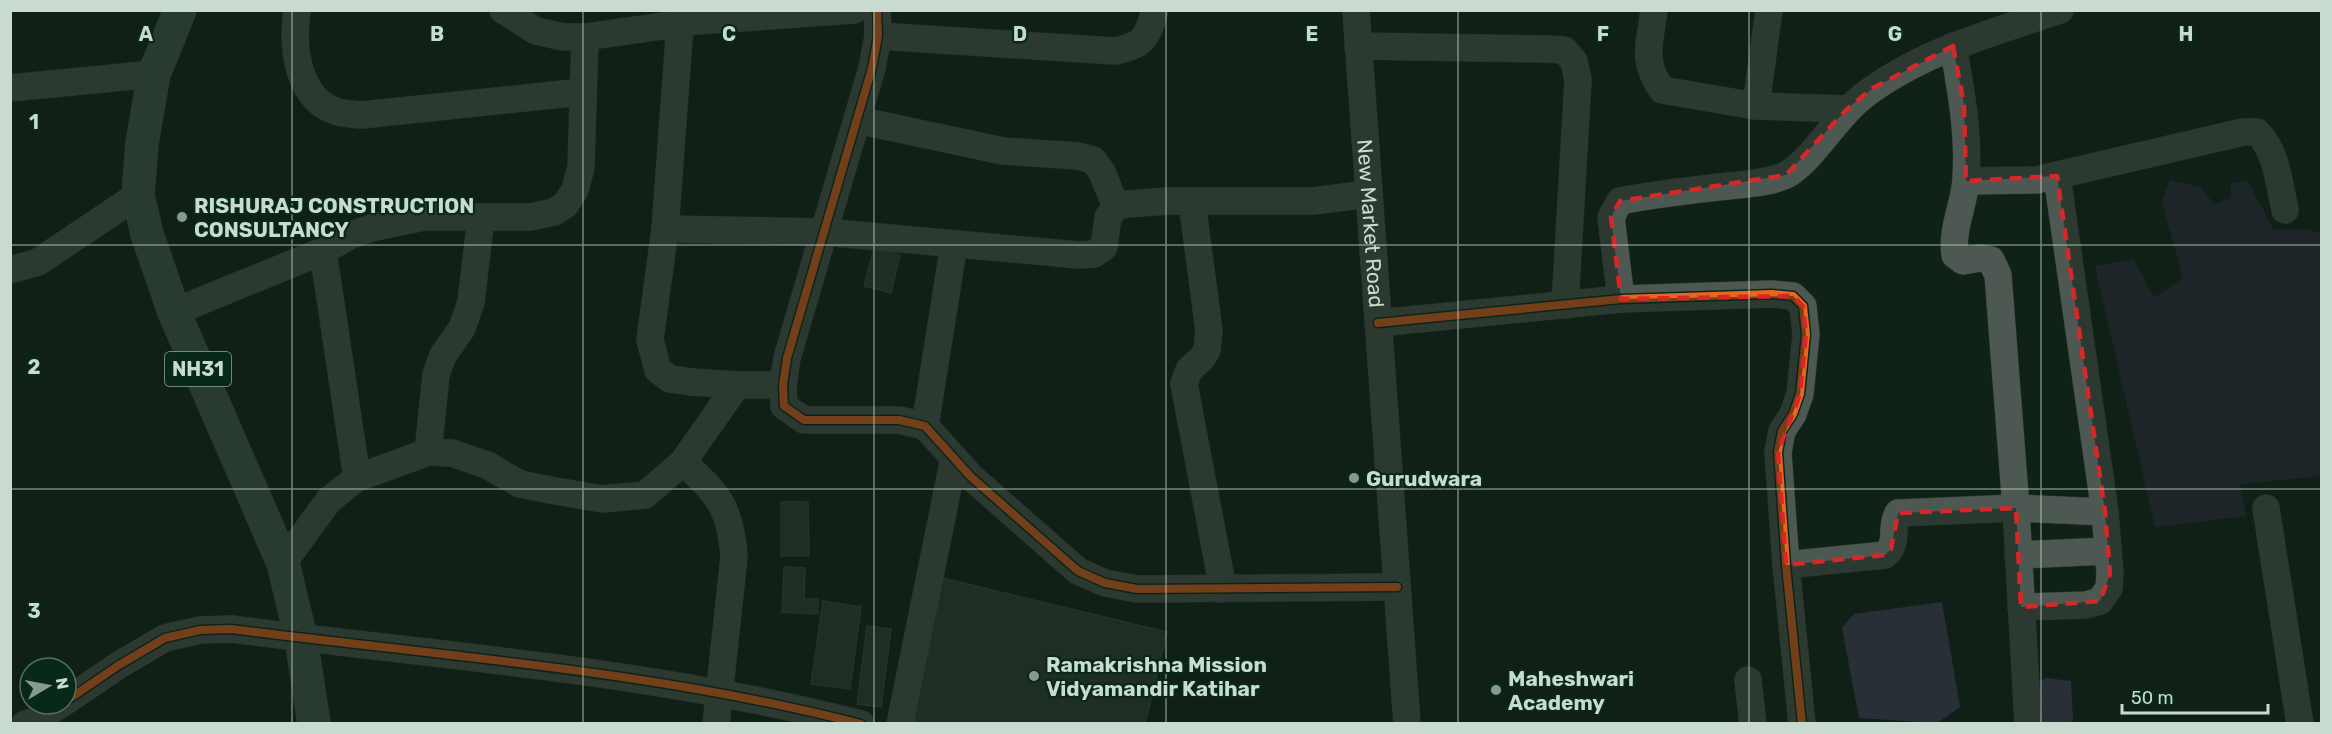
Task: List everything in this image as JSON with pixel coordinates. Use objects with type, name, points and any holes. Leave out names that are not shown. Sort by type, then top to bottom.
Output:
[{"type":"highway","name":"NH31","points":[[180,10],[154,74],[142,143],[138,195],[147,234],[174,312],[283,563],[301,638],[316,720]]},
{"type":"street","points":[[297,10],[295,48],[300,69],[309,90],[322,104],[338,112],[362,115],[582,92]]},
{"type":"street","points":[[503,10],[536,31],[563,37],[585,37],[692,19],[854,10]]},
{"type":"street","points":[[1155,10],[1147,36],[1132,48],[1115,51],[877,23],[872,68],[787,357],[783,385],[784,406],[804,420],[899,420],[925,426],[971,477],[1078,571],[1105,583],[1137,589],[1397,587]]},
{"type":"street","name":"New Market Road","points":[[1356,10],[1407,723]]},
{"type":"street","points":[[1654,10],[1648,58],[1652,75],[1662,90],[1756,106],[1847,109]]},
{"type":"street","points":[[1756,106],[1769,10]]},
{"type":"street","points":[[1621,299],[1611,217],[1620,201],[1755,183],[1786,175],[1806,159],[1847,109],[1873,88],[1903,70],[1953,46],[2060,10]]},
{"type":"street","points":[[692,19],[650,340],[658,370],[670,379],[737,386],[783,385]]},
{"type":"street","points":[[174,312],[323,251],[349,236],[395,222],[424,218],[530,217],[554,212],[566,205],[575,190],[581,167],[585,37]]},
{"type":"street","points":[[1358,46],[1564,50],[1574,61],[1578,80],[1565,305]]},
{"type":"street","points":[[1953,46],[1964,105],[1966,134],[1966,181],[1953,241],[1955,255],[1963,261],[1980,258],[1991,260],[1998,275],[2016,508],[2028,723]]},
{"type":"street","points":[[10,88],[154,74]]},
{"type":"street","points":[[857,120],[1003,151],[1078,156],[1093,160],[1102,172],[1116,207]]},
{"type":"street","points":[[1966,181],[2025,180],[2057,176],[2243,132],[2257,132],[2267,141],[2273,157],[2285,210]]},
{"type":"street","points":[[2021,607],[2086,605],[2100,601],[2109,588],[2105,512],[2057,176]]},
{"type":"street","points":[[665,228],[824,232],[1079,255],[1094,254],[1104,247],[1108,217],[1116,207],[1128,204],[1313,201],[1369,194]]},
{"type":"street","points":[[10,270],[38,262],[138,195]]},
{"type":"street","points":[[1192,202],[1209,331],[1207,350],[1189,370],[1184,384],[1223,589]]},
{"type":"street","points":[[428,452],[436,375],[442,357],[462,328],[471,302],[481,217]]},
{"type":"street","points":[[925,426],[954,244]]},
{"type":"street","points":[[323,251],[357,478]]},
{"type":"street","points":[[1378,323],[1621,299],[1772,294],[1793,296],[1803,306],[1806,334],[1800,394],[1793,414],[1782,431],[1778,452],[1786,565],[1803,723]]},
{"type":"street","points":[[283,563],[329,500],[357,478],[428,452],[452,453],[487,465],[520,483],[602,499],[645,495],[683,462],[737,386]]},
{"type":"street","points":[[900,723],[954,458]]},
{"type":"street","points":[[683,462],[711,488],[725,510],[732,536],[734,557],[716,723]]},
{"type":"street","points":[[1786,565],[1885,555],[1891,549],[1894,540],[1893,522],[1898,513],[2016,508],[2105,512]]},
{"type":"street","points":[[2266,508],[2300,723]]},
{"type":"street","points":[[2018,555],[2108,551]]},
{"type":"street","points":[[78,692],[165,638],[200,630],[231,629],[561,668],[720,692],[861,723]]},
{"type":"street","points":[[1748,680],[1753,723]]},
{"type":"street","points":[[25,723],[33,722],[42,716]]},
{"type":"highlighted area","points":[[1953,46],[1964,105],[1966,181],[2057,176],[2105,512],[2110,574],[2100,601],[2021,607],[2016,508],[1898,513],[1891,549],[1885,555],[1786,565],[1778,452],[1800,394],[1806,334],[1803,306],[1793,296],[1621,299],[1611,217],[1620,201],[1786,175],[1847,109],[1873,88]]},
{"type":"shaded area","points":[[2170,180],[2200,187],[2214,204],[2231,198],[2231,184],[2247,180],[2274,230],[2306,229],[2321,233],[2322,476],[2240,484],[2246,516],[2155,527],[2095,266],[2134,259],[2154,298],[2183,278],[2162,202]]},
{"type":"shaded area","points":[[1942,602],[1960,707],[1937,723],[1859,718],[1842,628],[1854,614]]},
{"type":"shaded area","points":[[2046,678],[2071,681],[2073,721],[2035,724],[2034,684]]},
{"type":"building","points":[[874,248],[900,255],[891,293],[864,286]]},
{"type":"building","points":[[781,502],[808,502],[809,556],[781,556]]},
{"type":"building","points":[[784,567],[805,568],[804,599],[818,599],[818,614],[782,612]]},
{"type":"building","name":"Ramakrishna Mission Vidyamandir Katihar","points":[[934,576],[1167,632],[1145,724],[912,724]]},
{"type":"building","points":[[823,601],[861,607],[850,689],[811,684]]},
{"type":"building","points":[[867,626],[891,629],[881,707],[857,704]]},
{"type":"cycle path","points":[[877,10],[878,36],[872,68],[787,358],[783,385],[784,406],[804,420],[899,420],[925,426],[971,477],[1078,571],[1105,583],[1137,589],[1397,587]]},
{"type":"cycle path","points":[[1378,323],[1621,299],[1772,294],[1793,296],[1803,306],[1806,334],[1800,394],[1793,414],[1782,431],[1778,452],[1786,565],[1802,724]]},
{"type":"cycle path","points":[[78,693],[165,638],[200,630],[231,629],[627,678],[783,706],[861,724]]},
{"type":"place","name":"RISHURAJ CONSTRUCTION CONSULTANCY","points":[[182,217]]},
{"type":"place","name":"Gurudwara","points":[[1354,478]]},
{"type":"place","name":"Ramakrishna Mission Vidyamandir Katihar","points":[[1034,676]]},
{"type":"place","name":"Maheshwari Academy","points":[[1496,690]]}]
